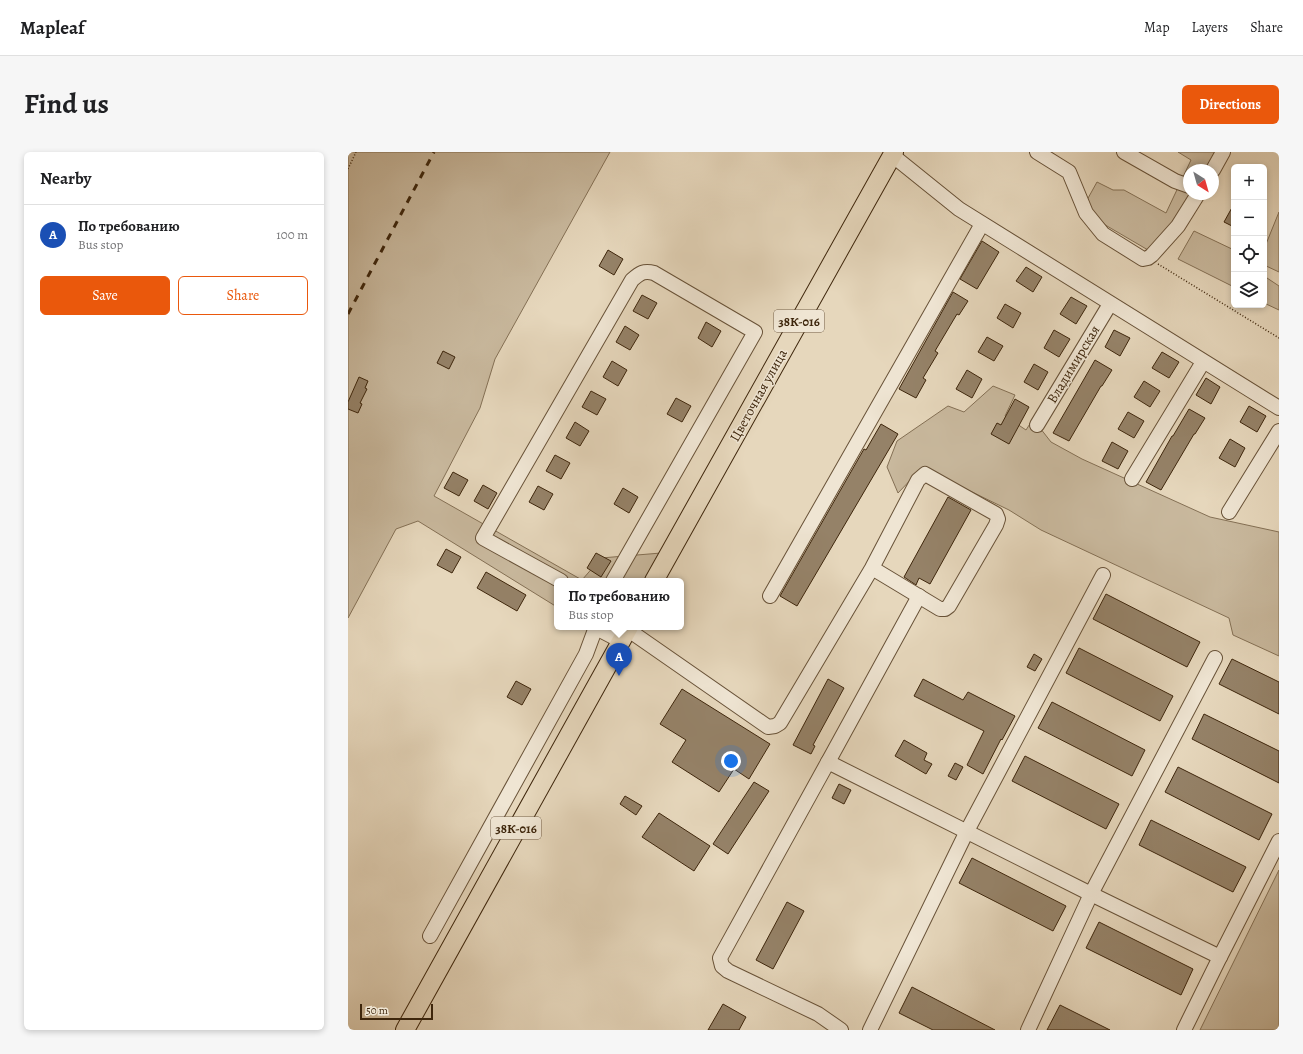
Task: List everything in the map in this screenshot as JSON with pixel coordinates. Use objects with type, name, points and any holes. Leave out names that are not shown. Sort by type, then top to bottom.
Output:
[{"type":"main road","name":"Цветочная улица","points":[[656,578],[893,154]]},
{"type":"main road","name":"38К-016","points":[[405,1030],[626,633]]},
{"type":"street","points":[[1037,152],[1069,172],[1086,213],[1103,234],[1143,259],[1148,258],[1178,226],[1194,200]]},
{"type":"street","points":[[1124,152],[1175,181],[1183,184]]},
{"type":"street","points":[[1216,164],[1223,152]]},
{"type":"street","points":[[893,154],[959,209],[1279,408]]},
{"type":"street","points":[[770,596],[982,224]]},
{"type":"street","points":[[556,578],[483,538],[632,280],[639,274],[647,271],[654,273],[755,332],[615,578]]},
{"type":"street","name":"Владимирская","points":[[1037,425],[1110,304]]},
{"type":"street","points":[[1132,479],[1203,362]]},
{"type":"street","points":[[1229,512],[1279,431]]},
{"type":"street","points":[[608,630],[626,633],[768,726],[775,726],[780,723],[872,568],[918,480],[925,474],[996,514],[998,519],[996,525],[949,606],[945,609],[940,609],[872,568]]},
{"type":"street","points":[[870,1030],[967,831],[1103,575]]},
{"type":"street","points":[[842,1030],[818,1014],[728,971],[722,966],[720,958],[919,596]]},
{"type":"street","points":[[430,936],[586,654],[595,630]]},
{"type":"street","points":[[1028,1030],[1091,894],[1215,658]]},
{"type":"street","points":[[828,762],[1220,957]]},
{"type":"street","points":[[1184,1030],[1279,841]]},
{"type":"path","points":[[348,168],[356,152]]},
{"type":"path","points":[[1148,258],[1279,338]]},
{"type":"shaded area","points":[[348,152],[610,152],[495,359],[480,408],[434,496],[578,578],[554,578],[554,605],[418,521],[396,529],[348,618]]},
{"type":"shaded area","points":[[1178,152],[1216,152],[1210,164],[1189,164],[1191,160]]},
{"type":"shaded area","points":[[1183,177],[1183,200],[1191,200],[1173,235],[1148,250],[1107,226],[1082,209],[1097,182],[1113,190],[1124,190],[1166,213]]},
{"type":"shaded area","points":[[1279,212],[1279,272],[1267,266],[1267,242]]},
{"type":"shaded area","points":[[1194,231],[1231,249],[1231,286],[1178,259]]},
{"type":"shaded area","points":[[1267,278],[1279,286],[1279,310],[1267,304]]},
{"type":"shaded area","points":[[993,386],[1015,395],[1005,416],[1026,430],[1033,419],[1051,442],[1082,459],[1210,517],[1279,532],[1279,656],[1233,635],[1229,618],[1041,530],[1009,510],[935,474],[919,471],[898,493],[887,467],[897,441],[948,406],[964,412]]},
{"type":"shaded area","points":[[661,553],[648,578],[584,578],[601,558]]},
{"type":"shaded area","points":[[1279,870],[1279,1030],[1200,1030]]},
{"type":"building","points":[[1231,209],[1231,226],[1224,222]]},
{"type":"building","points":[[982,241],[999,252],[977,289],[960,279]]},
{"type":"building","points":[[608,250],[623,259],[614,275],[599,266]]},
{"type":"building","points":[[1026,267],[1042,277],[1033,292],[1016,281]]},
{"type":"building","points":[[953,292],[968,301],[959,315],[957,314],[935,351],[938,353],[923,378],[926,380],[916,398],[899,389]]},
{"type":"building","points":[[642,295],[657,303],[648,319],[633,311]]},
{"type":"building","points":[[1071,297],[1087,306],[1076,324],[1060,314]]},
{"type":"building","points":[[1005,304],[1021,313],[1013,328],[997,318]]},
{"type":"building","points":[[706,322],[721,331],[712,347],[698,338]]},
{"type":"building","points":[[625,326],[639,335],[630,350],[616,342]]},
{"type":"building","points":[[1054,330],[1070,339],[1059,357],[1044,348]]},
{"type":"building","points":[[1114,330],[1130,338],[1120,356],[1105,347]]},
{"type":"building","points":[[987,337],[1003,346],[994,361],[978,352]]},
{"type":"building","points":[[443,351],[455,357],[449,369],[437,363]]},
{"type":"building","points":[[1162,352],[1179,362],[1169,378],[1152,368]]},
{"type":"building","points":[[1095,360],[1112,370],[1069,441],[1053,433]]},
{"type":"building","points":[[612,361],[627,370],[618,386],[603,377]]},
{"type":"building","points":[[1034,364],[1048,372],[1038,390],[1024,382]]},
{"type":"building","points":[[967,370],[982,379],[972,398],[956,389]]},
{"type":"building","points":[[359,377],[368,381],[365,388],[367,389],[360,403],[362,404],[358,413],[348,409],[348,402]]},
{"type":"building","points":[[1206,378],[1220,387],[1211,404],[1196,395]]},
{"type":"building","points":[[1144,381],[1160,391],[1150,407],[1134,397]]},
{"type":"building","points":[[591,391],[606,399],[597,415],[582,407]]},
{"type":"building","points":[[676,398],[691,406],[682,422],[667,414]]},
{"type":"building","points":[[1015,399],[1029,407],[1009,444],[991,434],[997,423],[1001,425]]},
{"type":"building","points":[[1249,406],[1266,416],[1257,432],[1240,422]]},
{"type":"building","points":[[1189,409],[1205,418],[1161,490],[1146,482]]},
{"type":"building","points":[[1128,412],[1144,421],[1134,438],[1118,429]]},
{"type":"building","points":[[575,422],[589,431],[580,446],[566,438]]},
{"type":"building","points":[[881,424],[898,434],[797,606],[780,596],[864,449],[866,450]]},
{"type":"building","points":[[1230,439],[1245,448],[1235,467],[1219,458]]},
{"type":"building","points":[[1112,442],[1128,451],[1118,469],[1102,461]]},
{"type":"building","points":[[555,455],[570,463],[561,479],[546,471]]},
{"type":"building","points":[[453,472],[468,480],[459,496],[444,488]]},
{"type":"building","points":[[483,485],[497,493],[488,509],[474,501]]},
{"type":"building","points":[[538,486],[553,494],[544,510],[529,502]]},
{"type":"building","points":[[623,488],[638,497],[629,513],[614,504]]},
{"type":"building","points":[[948,497],[971,510],[930,584],[919,578],[916,585],[904,577]]},
{"type":"building","points":[[446,549],[461,557],[452,573],[437,565]]},
{"type":"building","points":[[596,553],[611,561],[601,577],[587,568]]},
{"type":"building","points":[[486,572],[526,595],[517,611],[477,588]]},
{"type":"building","points":[[1106,594],[1200,642],[1187,667],[1093,619]]},
{"type":"building","points":[[1079,648],[1173,696],[1160,721],[1066,673]]},
{"type":"building","points":[[1034,654],[1042,659],[1035,671],[1027,667]]},
{"type":"building","points":[[1232,659],[1279,682],[1279,714],[1219,684]]},
{"type":"building","points":[[828,679],[844,688],[813,745],[815,746],[811,754],[793,745]]},
{"type":"building","points":[[923,679],[963,700],[968,692],[1015,716],[983,774],[967,765],[984,731],[914,696]]},
{"type":"building","points":[[516,681],[531,689],[522,705],[507,697]]},
{"type":"building","points":[[682,689],[770,744],[749,779],[734,769],[719,792],[672,762],[686,740],[660,724]]},
{"type":"building","points":[[1052,702],[1145,750],[1132,776],[1038,728]]},
{"type":"building","points":[[1204,714],[1279,751],[1279,783],[1192,739]]},
{"type":"building","points":[[904,740],[927,753],[924,760],[932,764],[926,774],[895,756]]},
{"type":"building","points":[[1025,756],[1119,804],[1106,829],[1012,781]]},
{"type":"building","points":[[955,763],[963,767],[956,780],[948,776]]},
{"type":"building","points":[[1178,767],[1272,814],[1259,840],[1165,792]]},
{"type":"building","points":[[754,782],[769,791],[728,854],[713,844]]},
{"type":"building","points":[[839,784],[851,790],[844,804],[832,798]]},
{"type":"building","points":[[625,796],[642,806],[636,815],[620,804]]},
{"type":"building","points":[[659,813],[710,846],[694,871],[642,837]]},
{"type":"building","points":[[1151,820],[1246,867],[1233,892],[1139,845]]},
{"type":"building","points":[[972,858],[1066,906],[1053,931],[959,883]]},
{"type":"building","points":[[787,902],[804,911],[773,969],[756,960]]},
{"type":"building","points":[[1099,922],[1193,969],[1181,995],[1086,948]]},
{"type":"building","points":[[912,987],[995,1030],[933,1030],[899,1013]]},
{"type":"building","points":[[723,1004],[746,1017],[739,1030],[708,1030]]},
{"type":"building","points":[[1060,1005],[1110,1030],[1047,1030]]},
{"type":"railway","points":[[348,314],[434,152]]},
{"type":"place","name":"По требованию","points":[[619,676]]}]
